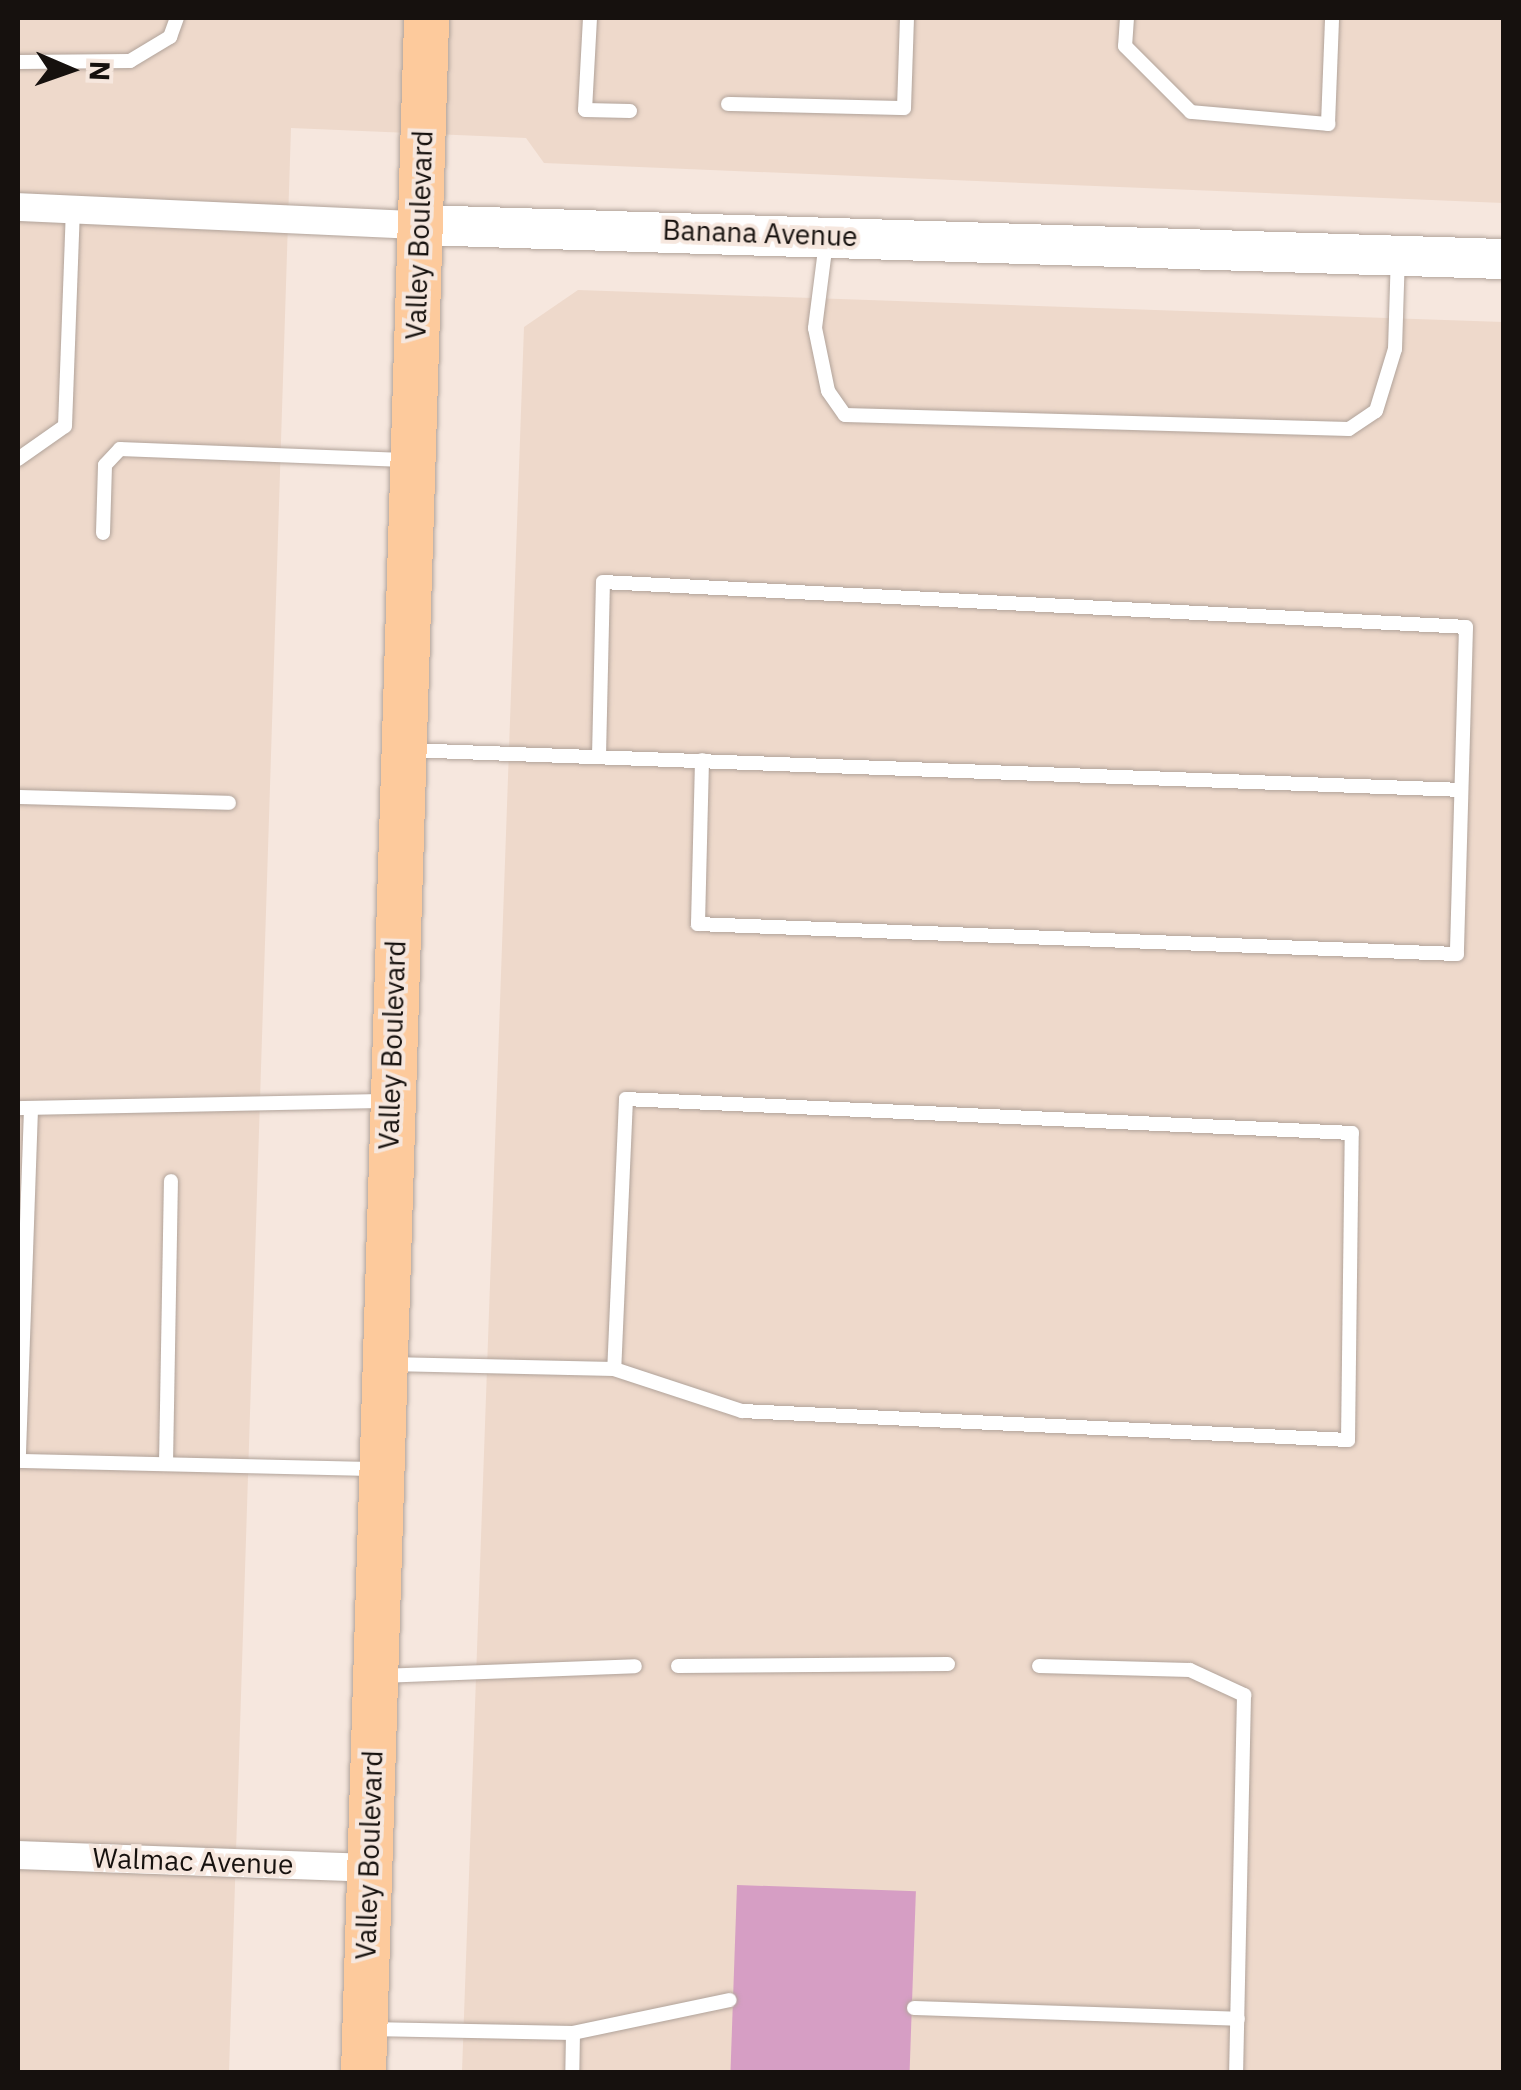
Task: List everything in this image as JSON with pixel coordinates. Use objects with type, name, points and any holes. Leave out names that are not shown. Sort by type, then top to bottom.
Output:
[{"type":"main road","name":"Valley Boulevard","points":[[364,2051],[426,18]]},
{"type":"street","name":"Banana Avenue","points":[[18,207],[1504,260]]},
{"type":"street","name":"Walmac Avenue","points":[[18,1855],[369,1868]]},
{"type":"lane","points":[[18,62],[130,61],[170,37],[177,18]]},
{"type":"lane","points":[[590,18],[585,110],[630,111]]},
{"type":"lane","points":[[728,104],[904,108],[907,18]]},
{"type":"lane","points":[[1126,18],[1126,46],[1191,112],[1328,124],[1332,18]]},
{"type":"lane","points":[[18,459],[65,426],[74,210]]},
{"type":"lane","points":[[827,236],[815,328],[828,391],[845,414],[865,415],[1350,429],[1376,411],[1395,349],[1398,256]]},
{"type":"lane","points":[[103,533],[105,465],[120,449],[410,460]]},
{"type":"lane","points":[[598,756],[603,582],[1466,627],[1457,954],[698,924],[702,760]]},
{"type":"lane","points":[[401,750],[1460,790]]},
{"type":"lane","points":[[18,796],[229,803]]},
{"type":"lane","points":[[383,1364],[614,1368],[742,1411],[1348,1440],[1352,1133],[626,1100],[614,1368]]},
{"type":"lane","points":[[380,1469],[19,1461],[24,1108],[391,1101]]},
{"type":"lane","points":[[166,1464],[171,1180]]},
{"type":"lane","points":[[678,1666],[948,1664]]},
{"type":"lane","points":[[374,1676],[635,1666]]},
{"type":"lane","points":[[1039,1666],[1190,1670],[1244,1695],[1236,2072]]},
{"type":"lane","points":[[364,2051],[574,2033],[730,2000]]},
{"type":"lane","points":[[914,2008],[1238,2020]]},
{"type":"lane","points":[[572,2072],[574,2033]]},
{"type":"shaded area","points":[[18,18],[1503,18],[1503,203],[544,163],[526,138],[291,128],[229,2072],[18,2072]]},
{"type":"shaded area","points":[[578,290],[1503,322],[1503,2072],[462,2072],[524,327]]},
{"type":"building","points":[[737,1885],[916,1891],[910,2072],[730,2072]]}]
